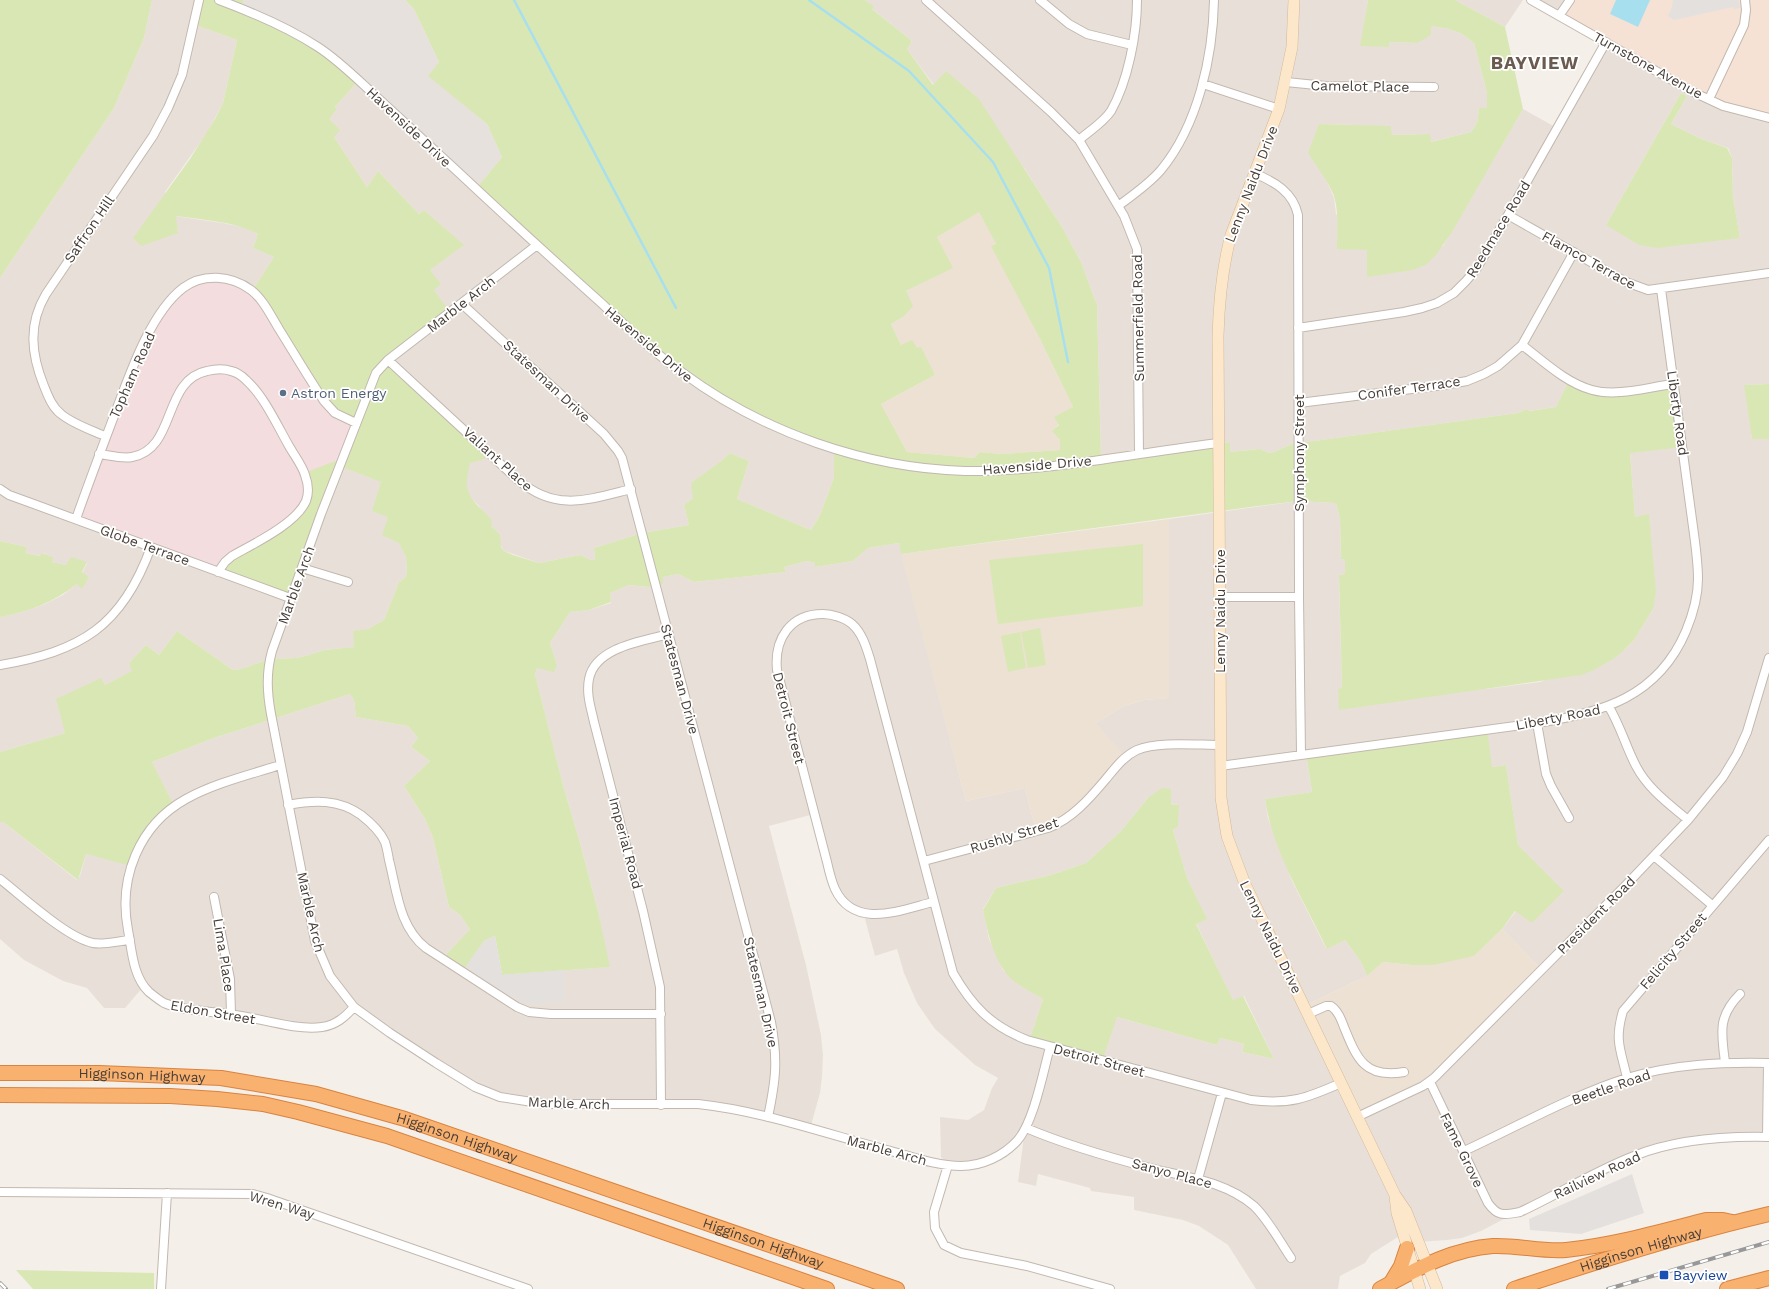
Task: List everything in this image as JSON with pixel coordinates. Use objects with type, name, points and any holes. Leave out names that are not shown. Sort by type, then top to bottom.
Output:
[{"type":"highway","name":"Higginson Highway","points":[[0,1073],[99,1073],[221,1078],[316,1094],[405,1119],[898,1289]]},
{"type":"highway","name":"Higginson Highway","points":[[0,1095],[170,1096],[263,1104],[314,1115],[387,1136],[827,1289]]},
{"type":"highway","name":"Higginson Highway","points":[[1514,1289],[1732,1222],[1769,1214]]},
{"type":"highway","points":[[1385,1287],[1426,1264],[1454,1253],[1487,1247],[1514,1246],[1565,1250],[1605,1244],[1706,1220],[1723,1220],[1732,1222]]},
{"type":"highway","points":[[1385,1287],[1401,1266],[1408,1248]]},
{"type":"highway","points":[[1727,1289],[1757,1283]]},
{"type":"street","name":"Saffron Hill","points":[[105,436],[62,415],[53,406],[43,383],[34,354],[34,323],[41,302],[152,136],[168,108],[182,75],[199,0]]},
{"type":"street","name":"Havenside Drive","points":[[219,0],[275,22],[310,42],[335,60],[638,338],[682,373],[748,414],[799,437],[877,460],[947,470],[1019,470],[1219,443]]},
{"type":"street","name":"Summerfield Road","points":[[926,0],[1051,112],[1078,140],[1118,206],[1134,237],[1137,249],[1139,454]]},
{"type":"street","points":[[1040,0],[1069,24],[1087,34],[1132,45]]},
{"type":"street","points":[[1078,140],[1100,122],[1110,111],[1120,88],[1132,45],[1137,17],[1137,0]]},
{"type":"street","points":[[1118,206],[1139,190],[1161,170],[1184,132],[1203,84],[1211,46],[1214,0]]},
{"type":"street","name":"Lenny Naidu Drive","points":[[1294,0],[1292,47],[1286,82],[1279,109],[1231,235],[1226,252],[1221,285],[1218,336],[1220,766],[1223,816],[1225,830],[1234,857],[1395,1196],[1406,1210],[1436,1288]]},
{"type":"street","name":"Turnstone Avenue","points":[[1531,0],[1709,99],[1729,108],[1769,118]]},
{"type":"street","points":[[1559,16],[1570,0]]},
{"type":"street","points":[[1709,99],[1744,25],[1746,10],[1745,0]]},
{"type":"street","name":"Reedmace Road","points":[[1298,328],[1422,308],[1437,303],[1466,282],[1477,268],[1508,215],[1606,42]]},
{"type":"street","name":"Camelot Place","points":[[1286,82],[1326,86],[1434,87]]},
{"type":"street","points":[[1203,84],[1279,109]]},
{"type":"street","name":"Symphony Street","points":[[1254,173],[1270,180],[1282,188],[1292,199],[1297,209],[1298,219],[1299,597],[1302,754]]},
{"type":"street","name":"Flamco Terrace","points":[[1508,215],[1626,282],[1648,290],[1769,273]]},
{"type":"street","name":"Marble Arch","points":[[537,245],[388,360],[374,376],[290,598],[271,657],[267,684],[270,714],[315,941],[330,976],[354,1007],[390,1034],[475,1087],[500,1097],[544,1104],[661,1104],[715,1106],[756,1113],[871,1146],[948,1165],[972,1165],[991,1160],[1008,1150],[1018,1140],[1026,1128],[1050,1047]]},
{"type":"street","name":"Conifer Terrace","points":[[1298,403],[1466,380],[1498,366],[1522,345],[1574,252]]},
{"type":"street","name":"Topham Road","points":[[76,520],[105,436],[130,371],[146,339],[162,312],[172,299],[184,287],[204,278],[219,277],[241,284],[258,296],[324,401],[335,413],[356,423]]},
{"type":"street","name":"Liberty Road","points":[[1220,766],[1537,723],[1588,713],[1609,707],[1642,689],[1667,663],[1684,636],[1694,610],[1697,596],[1698,564],[1661,288]]},
{"type":"street","name":"Statesman Drive","points":[[462,304],[612,443],[622,458],[771,1022],[776,1060],[776,1074],[768,1117]]},
{"type":"street","points":[[1522,345],[1575,384],[1593,390],[1622,391],[1674,384]]},
{"type":"street","name":"Valiant Place","points":[[388,360],[518,480],[536,493],[549,498],[570,502],[631,489]]},
{"type":"street","points":[[99,454],[122,458],[132,457],[150,448],[158,440],[183,385],[196,374],[210,370],[224,370],[236,373],[247,380],[261,400],[305,473],[308,495],[303,508],[294,518],[232,556],[225,562],[218,572]]},
{"type":"street","name":"Globe Terrace","points":[[0,488],[9,495],[290,598]]},
{"type":"street","points":[[0,665],[52,654],[91,634],[125,601],[138,578],[151,547]]},
{"type":"street","points":[[302,568],[348,582]]},
{"type":"street","points":[[1220,597],[1299,597]]},
{"type":"street","name":"Detroit Street","points":[[933,902],[884,914],[869,914],[847,905],[836,890],[827,862],[777,670],[777,650],[784,633],[790,626],[804,617],[826,614],[839,617],[853,625],[863,639],[953,973],[972,1002],[989,1020],[1010,1033],[1050,1047],[1251,1100],[1280,1102],[1311,1096],[1341,1083]]},
{"type":"street","name":"Imperial Road","points":[[661,1104],[662,1014],[658,975],[591,710],[588,688],[589,678],[595,666],[612,650],[669,634]]},
{"type":"street","name":"President Road","points":[[1357,1117],[1430,1082],[1688,820],[1723,777],[1737,754],[1753,714],[1769,658]]},
{"type":"street","points":[[1609,707],[1636,767],[1645,780],[1655,792],[1688,820]]},
{"type":"street","points":[[1537,723],[1546,774],[1569,818]]},
{"type":"street","name":"Rushly Street","points":[[924,861],[1026,834],[1058,823],[1079,808],[1117,766],[1130,754],[1139,749],[1157,746],[1220,745]]},
{"type":"street","name":"Eldon Street","points":[[280,765],[196,794],[174,806],[158,820],[138,848],[128,878],[124,901],[130,940],[138,976],[144,987],[163,1002],[186,1009],[231,1014],[273,1022],[315,1028],[336,1023],[354,1007]]},
{"type":"street","points":[[288,805],[312,801],[340,804],[354,810],[370,822],[385,842],[404,921],[413,936],[426,948],[517,1007],[538,1014],[662,1014]]},
{"type":"street","name":"Felicity Street","points":[[1627,1078],[1618,1040],[1619,1025],[1623,1011],[1769,840]]},
{"type":"street","points":[[1654,856],[1712,906]]},
{"type":"street","points":[[0,879],[65,930],[77,937],[94,943],[130,940]]},
{"type":"street","name":"Lima Place","points":[[214,897],[230,979],[231,1014]]},
{"type":"street","points":[[1725,1062],[1722,1022],[1730,1003],[1740,994]]},
{"type":"street","points":[[1308,1014],[1326,1006],[1333,1008],[1340,1017],[1352,1045],[1361,1061],[1376,1072],[1382,1074],[1404,1072]]},
{"type":"street","name":"Beetle Road","points":[[1464,1151],[1564,1104],[1627,1078],[1691,1064],[1725,1062],[1769,1063]]},
{"type":"street","points":[[1768,1137],[1769,1063]]},
{"type":"street","name":"Fame Grove","points":[[1430,1082],[1488,1203],[1493,1210],[1500,1214]]},
{"type":"street","points":[[1198,1179],[1222,1093]]},
{"type":"street","name":"Sanyo Place","points":[[1026,1128],[1049,1138],[1108,1156],[1198,1179],[1222,1187],[1254,1206],[1291,1258]]},
{"type":"street","name":"Railview Road","points":[[1500,1214],[1507,1215],[1520,1212],[1635,1155],[1662,1147],[1700,1140],[1768,1137]]},
{"type":"street","points":[[948,1165],[934,1212],[935,1228],[944,1245],[961,1253],[1028,1266],[1110,1289]]},
{"type":"street","name":"Wren Way","points":[[0,1192],[226,1193],[257,1195],[528,1289]]},
{"type":"street","points":[[161,1289],[167,1193]]},
{"type":"street","name":"Lenny Naidu Drive","points":[[1395,1196],[1395,1205],[1420,1289]]},
{"type":"shaded area","points":[[152,0],[199,0],[193,24],[237,40],[223,103],[207,133],[165,192],[178,233],[175,216],[246,228],[258,234],[253,248],[274,257],[252,291],[339,466],[382,482],[388,517],[406,557],[407,573],[404,579],[399,582],[384,620],[368,629],[353,632],[355,647],[324,650],[296,658],[270,659],[241,669],[233,670],[177,631],[159,655],[146,645],[129,663],[133,671],[105,685],[101,679],[65,733],[0,752],[0,617],[19,613],[43,605],[63,595],[77,584],[87,563],[66,565],[51,562],[52,557],[43,553],[41,556],[24,553],[27,547],[0,541],[0,278],[114,108],[144,38]]},
{"type":"shaded area","points":[[243,0],[405,0],[414,9],[439,62],[429,76],[487,124],[502,157],[476,189],[358,81],[242,9]]},
{"type":"shaded area","points":[[865,0],[1368,0],[1364,25],[1389,47],[1389,42],[1417,43],[1431,26],[1449,29],[1462,34],[1474,43],[1487,93],[1487,109],[1479,108],[1477,123],[1471,132],[1430,142],[1430,134],[1392,135],[1353,125],[1319,124],[1327,182],[1334,198],[1336,214],[1367,250],[1367,277],[1443,246],[1523,109],[1557,128],[1606,42],[1769,119],[1769,384],[1745,385],[1752,439],[1769,439],[1769,1137],[1662,1147],[1521,1210],[1481,1231],[1462,1238],[1417,1242],[1398,1237],[1371,1254],[1365,1263],[1340,1276],[1338,1289],[1256,1289],[1228,1245],[1199,1226],[1183,1220],[1134,1210],[1134,1197],[1091,1191],[1090,1188],[1038,1174],[1036,1186],[1018,1182],[1025,1129],[1017,1139],[991,1159],[948,1164],[941,1157],[940,1117],[968,1120],[984,1110],[992,1088],[998,1078],[975,1065],[935,1029],[917,1003],[904,973],[897,949],[875,956],[865,919],[865,913],[839,896],[814,814],[769,826],[806,965],[821,1035],[823,1055],[822,1077],[820,1093],[810,1129],[715,1106],[544,1104],[490,1093],[354,1007],[322,1027],[163,1002],[144,986],[125,1008],[104,1008],[87,988],[63,981],[24,960],[0,939],[0,822],[3,822],[77,880],[80,876],[86,854],[131,865],[152,762],[214,738],[350,694],[354,700],[356,717],[408,726],[418,738],[411,747],[430,761],[404,786],[425,819],[433,838],[449,907],[460,915],[470,929],[442,959],[462,972],[484,941],[503,975],[609,967],[598,911],[563,785],[535,674],[537,668],[557,665],[550,643],[570,612],[589,610],[611,603],[610,593],[629,585],[649,587],[662,577],[678,574],[694,582],[786,572],[784,567],[807,561],[815,563],[815,567],[853,561],[868,548],[899,543],[966,801],[1025,788],[1036,831],[1096,723],[1123,706],[1144,700],[1169,698],[1169,519],[1298,501],[1336,503],[1340,519],[1341,559],[1345,560],[1345,574],[1339,575],[1342,688],[1486,689],[1540,682],[1625,649],[1634,640],[1653,609],[1649,515],[1635,517],[1630,453],[1608,392],[1570,381],[1556,407],[1528,411],[1526,409],[1518,413],[1292,444],[1269,453],[1260,449],[1230,452],[1230,442],[1101,460],[1097,305],[1081,262],[1062,227],[1024,168],[934,85],[907,49],[912,41],[871,8],[873,6]],"holes":[[[1681,93],[1687,96],[1671,124],[1699,138],[1728,148],[1732,158],[1733,197],[1740,238],[1606,225]],[[1302,756],[1492,767],[1506,765],[1518,846],[1563,891],[1516,911],[1502,929],[1542,970],[1304,1006],[1367,976],[1361,962],[1345,940],[1326,948],[1292,881],[1268,818],[1265,799],[1312,792],[1307,760]],[[1148,798],[1178,805],[1178,827],[1173,830],[1187,878],[1206,919],[1196,923],[1233,1001],[1244,996],[1274,1059],[1242,1052],[1244,1044],[1220,1038],[1217,1045],[1117,1017],[1029,1041],[1043,999],[1021,986],[1003,970],[989,939],[983,909],[996,888],[1051,875],[1086,863],[1121,831]]]},
{"type":"shaded area","points":[[1455,0],[1523,0],[1505,27]]},
{"type":"shaded area","points":[[1530,0],[1570,0],[1559,16]]},
{"type":"shaded area","points":[[1570,0],[1769,0],[1769,119],[1723,107],[1559,16]]},
{"type":"shaded area","points":[[1673,0],[1738,0],[1740,8],[1734,9],[1733,7],[1674,20],[1668,16]]},
{"type":"shaded area","points":[[358,81],[834,449],[834,478],[820,515],[811,530],[737,499],[749,461],[730,453],[720,462],[693,498],[684,505],[689,525],[642,533],[594,548],[595,560],[591,560],[580,555],[539,563],[504,551],[500,544],[500,534],[491,526],[479,506],[468,495],[466,476],[470,462],[485,459],[388,360],[434,289],[429,270],[463,245],[424,210],[419,214],[378,171],[367,187],[334,137],[328,119],[337,109],[335,107]]},
{"type":"shaded area","points":[[979,211],[996,244],[992,246],[1073,407],[1053,431],[1060,440],[1060,450],[1002,454],[980,452],[974,458],[907,452],[881,404],[935,375],[917,349],[901,345],[891,324],[903,317],[906,291],[952,268],[937,237]]},
{"type":"shaded area","points":[[203,279],[245,286],[355,424],[339,466],[306,480],[302,507],[218,572],[76,520],[131,371],[172,299]]},
{"type":"shaded area","points":[[1169,519],[1169,698],[1144,700],[1123,706],[1096,723],[1126,758],[1080,808],[1036,831],[1025,788],[966,801],[901,554]]},
{"type":"shaded area","points":[[1502,929],[1542,970],[1441,1072],[1357,1118],[1304,1006],[1367,976],[1383,962],[1412,965],[1474,956]]},
{"type":"shaded area","points":[[495,936],[502,975],[564,970],[564,1001],[529,1004],[500,990],[466,966],[484,941]]},
{"type":"shaded area","points":[[1632,1174],[1644,1213],[1581,1234],[1530,1230],[1529,1219]]},
{"type":"green space","points":[[0,0],[152,0],[144,38],[114,108],[0,278]]},
{"type":"green space","points":[[199,0],[243,0],[242,9],[310,42],[358,81],[335,107],[337,109],[329,119],[340,130],[334,137],[367,187],[378,171],[419,214],[424,210],[464,245],[430,270],[441,284],[434,290],[450,312],[388,360],[491,454],[485,459],[470,463],[467,483],[468,489],[473,501],[492,520],[491,526],[500,534],[501,547],[504,551],[513,555],[539,563],[580,555],[591,560],[595,560],[594,548],[642,533],[689,525],[684,505],[693,498],[691,483],[730,453],[749,461],[737,499],[811,530],[820,515],[834,478],[834,449],[799,437],[682,373],[476,189],[502,157],[487,124],[428,76],[439,62],[414,9],[405,0],[865,0],[874,6],[872,9],[912,41],[907,49],[933,85],[946,71],[979,99],[1062,227],[1081,262],[1097,305],[1101,459],[1230,442],[1230,452],[1260,449],[1269,453],[1292,444],[1518,413],[1526,409],[1529,411],[1556,407],[1569,381],[1592,391],[1674,384],[1683,447],[1630,453],[1635,517],[1649,514],[1656,592],[1653,609],[1634,640],[1625,649],[1615,658],[1592,671],[1581,675],[1339,710],[1338,689],[1342,688],[1339,575],[1345,574],[1345,560],[1341,559],[1340,519],[1336,503],[1298,501],[901,554],[899,543],[868,548],[853,561],[815,567],[815,563],[807,561],[784,567],[786,572],[694,582],[678,574],[663,577],[663,584],[649,587],[629,585],[610,593],[611,602],[589,610],[570,612],[550,643],[557,665],[554,672],[537,668],[535,674],[563,785],[598,911],[610,967],[502,975],[495,936],[484,941],[462,972],[442,959],[470,929],[460,915],[449,907],[433,838],[425,819],[404,786],[430,761],[411,747],[418,738],[408,726],[356,717],[354,700],[350,694],[214,738],[152,762],[174,806],[164,815],[131,866],[86,854],[78,880],[3,822],[0,822],[0,752],[65,733],[56,699],[101,678],[105,685],[132,671],[129,663],[146,645],[159,655],[177,631],[233,670],[241,669],[270,659],[296,658],[324,650],[354,647],[353,631],[368,629],[384,620],[399,582],[404,579],[407,573],[406,557],[399,543],[382,535],[388,517],[372,511],[381,482],[339,466],[290,599],[218,572],[221,566],[287,523],[305,501],[304,473],[335,461],[338,466],[355,424],[335,413],[252,291],[274,257],[253,248],[258,234],[238,226],[176,216],[178,233],[141,246],[133,238],[190,159],[215,119],[223,103],[237,40],[193,24]],"holes":[[[979,212],[996,244],[991,246],[1040,339],[1073,407],[1054,417],[1059,425],[1052,431],[1060,440],[1060,450],[1002,454],[980,452],[974,458],[907,452],[881,404],[935,375],[921,347],[917,348],[912,340],[901,345],[891,324],[903,317],[913,306],[906,291],[953,268],[937,237]]]},
{"type":"green space","points":[[1368,0],[1455,0],[1505,27],[1523,109],[1452,232],[1436,255],[1427,264],[1413,270],[1367,277],[1367,250],[1337,249],[1336,202],[1326,179],[1308,153],[1319,124],[1390,126],[1392,135],[1430,134],[1431,142],[1471,132],[1477,123],[1479,108],[1487,108],[1487,93],[1474,43],[1462,34],[1449,29],[1431,26],[1431,35],[1417,43],[1389,42],[1389,47],[1360,46]]},
{"type":"green space","points":[[1681,93],[1687,96],[1671,124],[1699,138],[1727,148],[1732,158],[1733,197],[1740,238],[1657,248],[1639,245],[1606,225]]},
{"type":"green space","points":[[1769,384],[1769,439],[1752,439],[1744,385]]},
{"type":"green space","points":[[0,541],[27,547],[25,553],[40,556],[42,553],[53,557],[52,562],[66,565],[71,557],[87,562],[82,572],[89,577],[82,589],[77,584],[59,596],[41,605],[0,617]]},
{"type":"green space","points":[[1143,544],[1143,606],[998,624],[989,560]]},
{"type":"green space","points":[[1040,628],[1046,665],[1028,668],[1021,632]]},
{"type":"green space","points":[[1020,632],[1026,668],[1008,672],[1001,636]]},
{"type":"green space","points":[[1487,729],[1492,767],[1506,765],[1518,845],[1564,891],[1532,923],[1515,911],[1502,929],[1474,956],[1433,965],[1412,965],[1383,962],[1367,976],[1361,962],[1345,940],[1327,949],[1282,857],[1269,819],[1265,799],[1312,792],[1307,760],[1301,755]]},
{"type":"green space","points":[[1162,788],[1171,789],[1171,804],[1179,805],[1178,827],[1173,830],[1187,878],[1207,919],[1196,924],[1233,1000],[1243,996],[1274,1059],[1242,1052],[1244,1044],[1220,1038],[1217,1045],[1117,1017],[1102,1061],[1029,1041],[1043,999],[1016,983],[1006,974],[993,948],[983,910],[996,888],[1051,875],[1086,863],[1121,831],[1148,798]]},
{"type":"green space","points":[[16,1270],[154,1273],[154,1289],[33,1289]]},
{"type":"water","points":[[1616,0],[1650,0],[1638,27],[1610,14]]},
{"type":"waterway","points":[[514,0],[676,308]]},
{"type":"waterway","points":[[809,0],[909,71],[993,162],[1049,268],[1068,362]]},
{"type":"railway","points":[[1608,1289],[1769,1242]]},
{"type":"railway","points":[[0,1283],[6,1289]]},
{"type":"place","name":"Astron Energy","points":[[283,393]]},
{"type":"place","name":"Bayview","points":[[1664,1275]]},
{"type":"district","name":"BAYVIEW","points":[[1535,63]]}]
